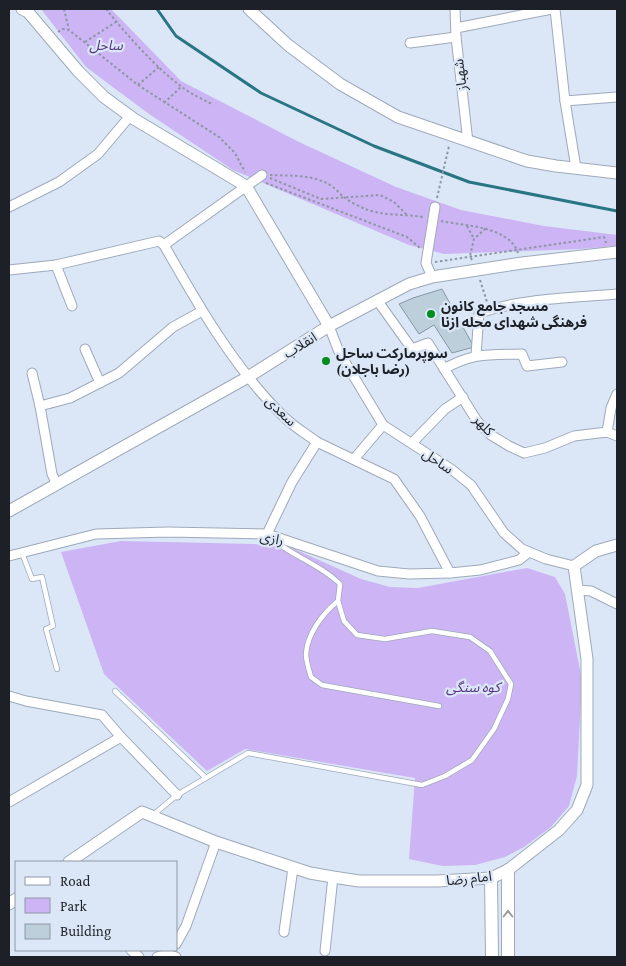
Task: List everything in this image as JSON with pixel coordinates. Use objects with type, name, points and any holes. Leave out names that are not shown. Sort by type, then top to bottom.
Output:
[{"type":"main road","points":[[508,870],[508,957]]},
{"type":"main road","points":[[491,878],[492,957]]},
{"type":"street","points":[[22,9],[28,12],[78,71],[104,97],[130,116],[254,180],[329,326]]},
{"type":"street","points":[[249,9],[288,45],[340,84],[368,102],[398,117],[527,161],[617,173]]},
{"type":"street","name":"شهباز","points":[[455,9],[468,142]]},
{"type":"street","points":[[410,43],[554,9],[565,100],[576,168]]},
{"type":"street","points":[[565,100],[617,97]]},
{"type":"street","points":[[9,207],[59,182],[98,154],[130,116]]},
{"type":"street","points":[[9,270],[56,265],[159,242],[164,244],[254,180]]},
{"type":"street","points":[[432,276],[426,259],[435,207]]},
{"type":"street","name":"سعدی","points":[[164,244],[202,311],[248,377],[282,415],[317,442],[394,480],[420,516],[450,573]]},
{"type":"street","name":"انقلاب","points":[[9,511],[248,377],[329,326],[410,284],[432,276],[522,263],[613,253]]},
{"type":"street","points":[[56,265],[72,306]]},
{"type":"street","points":[[476,355],[479,313],[496,307],[524,303],[617,294]]},
{"type":"street","name":"کلهر","points":[[377,300],[412,349],[428,343],[477,421],[491,435],[509,446],[524,453],[546,448],[574,436],[607,432]]},
{"type":"street","points":[[40,406],[70,398],[119,373],[173,327],[202,311]]},
{"type":"street","name":"ساحل","points":[[329,326],[339,352],[383,424],[451,469],[471,485],[504,533],[522,549],[546,559],[574,566]]},
{"type":"street","points":[[85,349],[100,383]]},
{"type":"street","points":[[444,369],[476,355],[522,354],[527,366],[562,362]]},
{"type":"street","points":[[32,373],[52,474],[57,485]]},
{"type":"street","points":[[617,394],[611,408],[607,432],[617,436]]},
{"type":"street","points":[[412,443],[445,409],[463,397]]},
{"type":"street","points":[[354,459],[383,424]]},
{"type":"street","points":[[267,534],[292,482],[317,442]]},
{"type":"street","name":"رازی","points":[[9,556],[96,534],[168,532],[267,534],[378,571],[409,574],[450,573],[504,565],[519,560],[529,552]]},
{"type":"street","points":[[574,566],[596,551],[617,545]]},
{"type":"street","name":"امام رضا","points":[[152,816],[216,842],[293,868],[332,877],[359,881],[437,881],[491,878],[508,870],[559,830],[577,810],[587,785],[587,659],[574,566]]},
{"type":"street","points":[[578,590],[591,592],[617,604]]},
{"type":"street","points":[[9,696],[102,715],[177,795]]},
{"type":"street","points":[[9,802],[121,737]]},
{"type":"street","points":[[70,861],[142,812],[152,816]]},
{"type":"street","points":[[178,940],[186,926],[216,842]]},
{"type":"street","points":[[284,932],[293,868]]},
{"type":"street","points":[[325,951],[332,877]]},
{"type":"street","points":[[159,951],[172,954]]},
{"type":"street","points":[[157,957],[172,954]]},
{"type":"lane","points":[[152,816],[177,795],[248,754],[422,785],[445,776],[472,760],[494,729],[508,699],[511,684],[490,651],[470,637],[432,631],[385,639],[357,635],[344,621],[338,601],[340,584],[331,575],[280,546],[267,534]]},
{"type":"lane","points":[[22,553],[32,579],[42,577],[53,626],[46,629],[57,670]]},
{"type":"lane","points":[[338,601],[329,608],[309,638],[306,655],[311,677],[322,685],[439,706]]},
{"type":"lane","points":[[115,691],[206,778]]},
{"type":"path","points":[[64,9],[69,30]]},
{"type":"path","points":[[106,9],[159,67],[181,86],[212,104]]},
{"type":"path","points":[[85,42],[116,22]]},
{"type":"path","points":[[49,37],[63,29],[69,30],[138,85],[218,137],[235,153],[244,172],[254,180],[321,199],[346,199],[380,195],[394,202],[407,214]]},
{"type":"path","points":[[138,85],[159,67]]},
{"type":"path","points":[[164,103],[181,86]]},
{"type":"path","points":[[435,207],[448,150]]},
{"type":"path","points":[[254,180],[301,176],[321,180],[332,185],[346,199],[366,210],[386,215],[407,214],[493,231],[507,239],[517,250],[522,263]]},
{"type":"path","points":[[254,180],[270,183],[407,237],[426,259],[517,250],[604,237],[613,253]]},
{"type":"path","points":[[467,226],[474,239]]},
{"type":"green space","name":"ساحل","points":[[41,9],[111,9],[181,81],[299,142],[396,187],[461,210],[544,226],[617,235],[617,246],[444,254],[409,245],[233,170],[149,114],[86,67]]},
{"type":"green space","name":"کوه سنگی","points":[[121,541],[253,544],[292,548],[361,579],[390,587],[418,588],[527,568],[555,577],[565,594],[582,680],[577,776],[569,806],[551,827],[524,847],[505,857],[475,865],[443,866],[409,859],[415,778],[245,749],[207,771],[104,674],[61,552]]},
{"type":"building","name":"مسجد جامع کانون فرهنگی شهدای محله ازنا","points":[[442,289],[474,347],[452,353],[434,325],[419,334],[399,304]]},
{"type":"waterway","points":[[157,9],[176,36],[261,93],[374,146],[469,182],[617,211]]},
{"type":"place","name":"مسجد جامع کانون فرهنگی شهدای محله ازنا","points":[[431,314]]},
{"type":"place","name":"سوپرمارکت ساحل (رضا باجلان)","points":[[326,361]]}]
